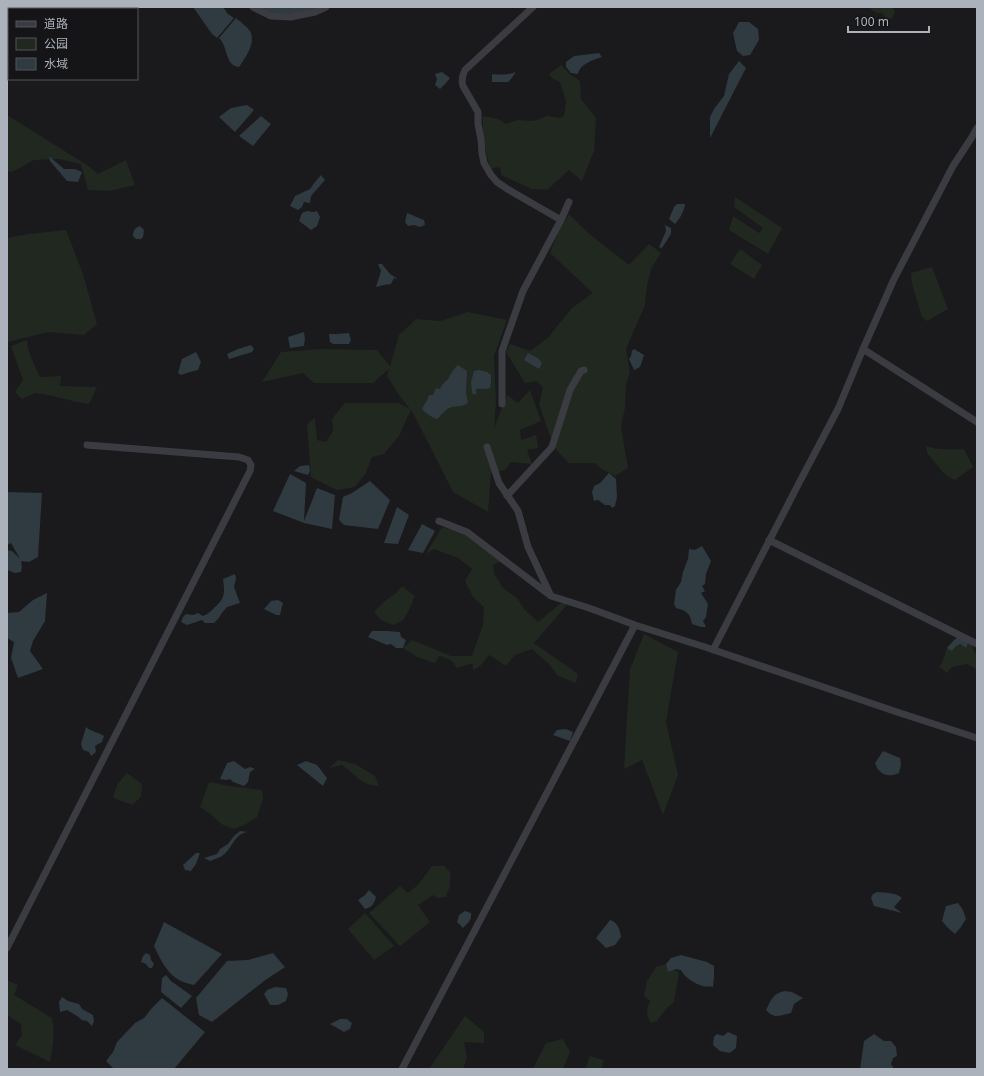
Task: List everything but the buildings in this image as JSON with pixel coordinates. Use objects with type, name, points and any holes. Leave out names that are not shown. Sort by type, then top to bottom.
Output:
[{"type":"street","points":[[253,7],[271,16],[292,17],[315,12],[326,7]]},
{"type":"street","points":[[533,7],[465,70],[462,76],[462,82],[478,112],[478,124],[484,163],[491,175],[497,182],[509,190],[561,220]]},
{"type":"street","points":[[713,650],[838,409],[897,272],[953,166],[977,128]]},
{"type":"street","points":[[502,404],[502,351],[523,291],[569,202]]},
{"type":"street","points":[[863,349],[977,422]]},
{"type":"street","points":[[507,496],[552,447],[570,390],[581,371],[584,370]]},
{"type":"street","points":[[7,948],[250,470],[251,465],[248,460],[240,457],[87,445]]},
{"type":"street","points":[[487,447],[498,483],[518,511],[528,546],[551,596]]},
{"type":"street","points":[[438,521],[466,532],[551,596],[589,608],[635,626],[713,650],[977,738]]},
{"type":"street","points":[[769,540],[977,644]]},
{"type":"street","points":[[402,1069],[635,626]]},
{"type":"green space","points":[[872,7],[892,7],[895,12],[892,19],[886,18],[882,13],[877,13],[870,9]]},
{"type":"green space","points":[[561,65],[571,75],[580,81],[581,99],[596,118],[594,151],[582,181],[569,170],[547,190],[532,189],[501,175],[500,167],[491,169],[484,143],[483,116],[498,119],[506,124],[518,120],[538,120],[547,116],[560,118],[564,116],[566,101],[560,82],[553,79],[549,74]]},
{"type":"green space","points":[[7,115],[87,165],[98,174],[126,160],[135,185],[110,191],[88,190],[81,164],[59,159],[34,160],[12,172],[7,171]]},
{"type":"green space","points":[[735,197],[782,228],[768,254],[729,230],[733,216],[759,233],[763,228],[734,207]]},
{"type":"green space","points":[[569,214],[587,232],[629,265],[649,244],[661,253],[651,269],[647,285],[645,305],[626,349],[630,372],[626,385],[625,407],[621,427],[628,468],[615,476],[602,469],[595,463],[569,463],[557,451],[539,404],[543,388],[537,381],[525,383],[506,352],[510,344],[530,351],[549,337],[572,308],[593,293],[550,253],[558,233]]},
{"type":"green space","points":[[66,230],[83,274],[97,324],[84,335],[49,332],[7,342],[7,238]]},
{"type":"green space","points":[[740,249],[762,265],[754,279],[730,264]]},
{"type":"green space","points":[[932,267],[948,309],[927,321],[922,317],[912,284],[911,273]]},
{"type":"green space","points":[[468,312],[507,320],[494,356],[496,403],[494,428],[507,395],[518,403],[530,390],[541,421],[520,430],[521,440],[536,435],[538,448],[527,450],[532,464],[511,462],[505,470],[497,472],[492,460],[488,512],[453,492],[411,410],[399,436],[384,454],[372,457],[366,473],[355,487],[337,490],[311,477],[307,424],[315,418],[317,440],[326,442],[333,431],[332,419],[345,403],[398,403],[410,409],[387,376],[389,369],[373,383],[314,383],[303,373],[262,382],[281,352],[322,349],[377,350],[390,366],[399,335],[416,319],[441,321]]},
{"type":"green space","points":[[27,340],[30,354],[40,377],[61,376],[60,386],[97,387],[89,404],[35,393],[22,399],[15,392],[23,380],[11,346]]},
{"type":"green space","points":[[926,446],[954,450],[964,449],[973,467],[955,480],[947,476],[941,470],[927,453]]},
{"type":"green space","points":[[442,527],[470,535],[501,561],[493,565],[495,575],[503,588],[517,598],[525,610],[538,622],[561,603],[567,605],[534,643],[578,674],[576,683],[558,676],[550,665],[532,649],[515,655],[506,666],[489,655],[480,666],[473,670],[473,663],[457,668],[450,660],[445,658],[439,656],[435,663],[417,657],[403,648],[412,640],[451,656],[472,656],[483,625],[484,607],[473,597],[465,581],[472,569],[458,558],[434,549],[426,554]]},
{"type":"green space","points":[[402,586],[415,596],[403,620],[393,625],[381,620],[374,612]]},
{"type":"green space","points":[[644,634],[678,652],[666,722],[678,775],[663,815],[642,760],[624,769],[630,669]]},
{"type":"green space","points":[[972,642],[974,652],[977,654],[977,674],[975,668],[967,664],[952,667],[947,673],[939,667],[947,648]]},
{"type":"green space","points":[[338,760],[355,764],[375,776],[379,786],[363,782],[342,765],[329,768]]},
{"type":"green space","points":[[127,773],[142,784],[141,796],[133,805],[113,797],[118,783]]},
{"type":"green space","points":[[209,782],[262,790],[263,799],[257,817],[234,829],[221,824],[200,807]]},
{"type":"green space","points":[[432,866],[444,866],[450,872],[450,886],[446,897],[437,898],[433,895],[418,905],[430,922],[400,946],[369,913],[400,886],[408,893],[418,885]]},
{"type":"green space","points":[[365,913],[394,946],[374,960],[348,929]]},
{"type":"green space","points":[[666,964],[679,973],[674,1002],[666,1009],[657,1021],[651,1023],[647,1012],[650,1001],[644,996],[647,981],[656,967]]},
{"type":"green space","points":[[7,980],[18,985],[14,995],[52,1018],[53,1040],[50,1062],[15,1045],[22,1035],[21,1024],[7,1015]]},
{"type":"green space","points":[[465,1016],[484,1032],[484,1043],[464,1042],[467,1058],[463,1069],[429,1069]]},
{"type":"green space","points":[[563,1039],[570,1052],[563,1069],[533,1069],[546,1043]]},
{"type":"green space","points":[[590,1056],[604,1060],[601,1069],[585,1069]]},
{"type":"water","points":[[193,7],[223,7],[228,14],[234,18],[217,38],[212,34]]},
{"type":"water","points":[[259,7],[322,7],[312,11],[278,15]]},
{"type":"water","points":[[236,18],[249,29],[252,35],[248,53],[239,67],[234,66],[231,63],[219,38]]},
{"type":"water","points":[[739,22],[749,22],[758,29],[759,40],[750,55],[743,56],[737,51],[733,33]]},
{"type":"water","points":[[599,53],[602,57],[584,65],[578,74],[571,73],[566,67],[566,62],[574,56]]},
{"type":"water","points":[[739,61],[746,68],[710,138],[710,117],[724,96],[729,74]]},
{"type":"water","points":[[442,72],[450,78],[440,89],[435,85],[437,79],[435,74]]},
{"type":"water","points":[[516,72],[508,82],[492,82],[492,74],[510,74]]},
{"type":"water","points":[[247,105],[254,110],[235,132],[219,117],[231,108]]},
{"type":"water","points":[[261,116],[271,124],[253,146],[239,136]]},
{"type":"water","points":[[49,156],[64,169],[75,169],[82,172],[78,182],[67,181],[50,161]]},
{"type":"water","points":[[321,175],[325,180],[311,196],[310,203],[304,202],[302,207],[298,210],[290,206],[295,196],[310,189]]},
{"type":"water","points":[[677,204],[685,204],[682,215],[675,224],[669,219],[674,207]]},
{"type":"water","points":[[307,211],[317,211],[320,217],[317,226],[311,230],[299,221],[302,213]]},
{"type":"water","points":[[407,213],[424,220],[425,225],[420,227],[414,225],[408,226],[405,222]]},
{"type":"water","points":[[665,225],[671,228],[671,234],[662,248],[659,247],[666,231]]},
{"type":"water","points":[[140,226],[144,230],[143,237],[141,239],[136,239],[133,236],[133,232]]},
{"type":"water","points":[[378,264],[382,264],[390,274],[398,279],[394,278],[391,284],[376,287],[381,271]]},
{"type":"water","points":[[304,332],[304,346],[290,348],[288,337]]},
{"type":"water","points":[[349,333],[351,340],[349,344],[333,344],[330,342],[329,334]]},
{"type":"water","points":[[251,345],[254,349],[252,352],[229,359],[227,354]]},
{"type":"water","points":[[634,349],[644,355],[640,367],[634,370],[629,359]]},
{"type":"water","points":[[196,352],[201,362],[198,370],[181,375],[178,373],[182,359]]},
{"type":"water","points":[[528,353],[538,358],[542,363],[539,369],[524,360]]},
{"type":"water","points":[[458,365],[467,371],[466,393],[468,403],[446,410],[437,419],[432,417],[422,409],[429,395],[433,395],[436,388],[440,389]]},
{"type":"water","points":[[479,370],[487,372],[491,375],[491,382],[490,388],[476,389],[476,395],[472,393],[471,382],[474,371]]},
{"type":"water","points":[[309,465],[310,471],[308,475],[294,471],[300,466]]},
{"type":"water","points":[[609,473],[616,479],[617,497],[615,506],[612,508],[610,505],[605,505],[598,500],[594,501],[592,492],[594,486],[600,483]]},
{"type":"water","points":[[290,474],[306,483],[304,521],[317,488],[335,495],[332,529],[304,523],[273,511]]},
{"type":"water","points":[[370,481],[390,500],[378,529],[344,525],[339,520],[343,497]]},
{"type":"water","points":[[7,492],[42,493],[38,557],[29,562],[21,561],[21,572],[15,573],[7,570],[7,550],[12,551],[20,559],[11,543],[7,545]]},
{"type":"water","points":[[397,507],[409,515],[398,544],[384,543]]},
{"type":"water","points":[[422,524],[435,531],[423,553],[408,550]]},
{"type":"water","points":[[702,546],[711,561],[706,574],[705,584],[702,586],[705,591],[701,593],[708,604],[706,617],[703,621],[706,627],[692,624],[689,614],[676,608],[674,604],[676,590],[681,582],[688,559],[689,549],[695,550]]},
{"type":"water","points":[[235,574],[236,579],[234,587],[240,603],[227,607],[214,623],[205,623],[202,620],[187,625],[181,622],[186,614],[193,615],[198,613],[203,616],[210,612],[222,598],[224,592],[223,579]]},
{"type":"water","points":[[47,593],[45,621],[33,641],[30,651],[43,669],[18,678],[11,658],[14,642],[7,638],[7,613],[19,612],[33,600]]},
{"type":"water","points":[[278,600],[283,603],[280,615],[276,615],[264,609],[271,601]]},
{"type":"water","points":[[372,631],[400,632],[401,637],[406,640],[403,648],[396,648],[391,644],[387,645],[368,637]]},
{"type":"water","points":[[958,637],[968,643],[966,648],[960,644],[952,651],[947,648],[954,640]]},
{"type":"water","points":[[86,727],[104,736],[102,742],[95,746],[96,752],[91,756],[89,752],[83,750],[81,744]]},
{"type":"water","points":[[566,729],[573,732],[570,741],[553,735],[557,730]]},
{"type":"water","points":[[883,751],[900,758],[901,765],[899,773],[888,775],[881,773],[875,763]]},
{"type":"water","points":[[234,761],[245,769],[250,767],[255,769],[250,772],[248,782],[244,786],[233,782],[230,779],[220,779],[227,763]]},
{"type":"water","points":[[306,761],[317,765],[327,778],[323,786],[297,765]]},
{"type":"water","points":[[240,831],[248,832],[239,836],[229,850],[222,856],[210,861],[204,858],[217,854],[220,849],[228,844]]},
{"type":"water","points":[[196,853],[200,853],[196,864],[191,871],[185,870],[183,865]]},
{"type":"water","points":[[369,890],[376,897],[372,905],[365,909],[358,900]]},
{"type":"water","points":[[877,892],[893,894],[902,898],[894,907],[902,913],[874,906],[871,898],[873,894]]},
{"type":"water","points":[[958,903],[963,910],[966,919],[955,934],[942,921],[946,906]]},
{"type":"water","points":[[465,911],[471,913],[471,918],[463,928],[457,922],[459,915]]},
{"type":"water","points":[[610,920],[617,924],[621,937],[615,945],[606,948],[596,938]]},
{"type":"water","points":[[164,922],[222,954],[194,985],[174,977],[164,965],[154,946]]},
{"type":"water","points":[[146,953],[150,955],[154,964],[152,968],[149,968],[146,964],[141,962]]},
{"type":"water","points":[[273,953],[285,967],[264,981],[212,1022],[199,1015],[196,998],[227,961],[248,960]]},
{"type":"water","points":[[681,955],[707,962],[714,966],[713,987],[703,986],[693,982],[687,978],[681,970],[676,969],[668,972],[666,964],[671,958]]},
{"type":"water","points":[[166,975],[171,981],[192,996],[181,1008],[161,992],[162,978]]},
{"type":"water","points":[[275,987],[286,988],[288,994],[286,1001],[278,1005],[270,1005],[264,994],[267,990]]},
{"type":"water","points":[[785,991],[792,992],[803,998],[794,1004],[791,1013],[778,1016],[772,1015],[766,1010],[769,1003],[775,995]]},
{"type":"water","points":[[62,997],[68,1001],[79,1004],[82,1009],[93,1015],[94,1021],[92,1026],[87,1021],[82,1020],[67,1010],[60,1012],[59,1002]]},
{"type":"water","points":[[162,998],[205,1032],[174,1069],[114,1069],[106,1061],[113,1052],[117,1042],[135,1023],[144,1018]]},
{"type":"water","points":[[340,1019],[347,1019],[352,1023],[350,1029],[344,1032],[330,1024]]},
{"type":"water","points":[[728,1032],[737,1036],[736,1048],[730,1053],[720,1051],[713,1045],[714,1037],[717,1034],[723,1036]]},
{"type":"water","points":[[874,1034],[884,1041],[891,1041],[896,1047],[897,1056],[893,1058],[891,1064],[894,1069],[860,1069],[864,1041]]}]
